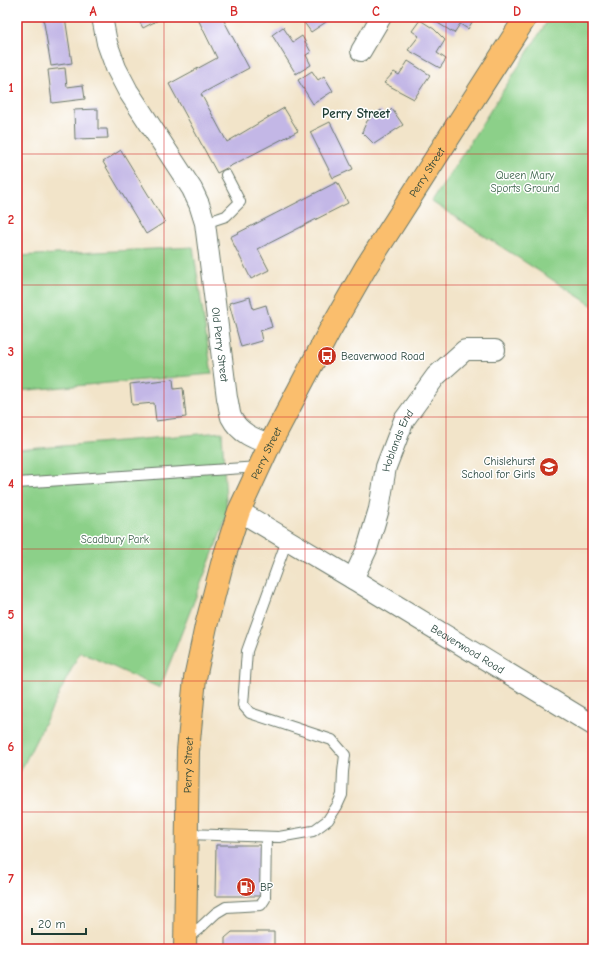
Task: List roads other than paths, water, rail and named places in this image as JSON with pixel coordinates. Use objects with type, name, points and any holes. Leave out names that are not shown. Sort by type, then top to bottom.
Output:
[{"type":"main road","name":"Perry Street","points":[[185,944],[188,751],[195,678],[206,626],[222,564],[239,511],[270,444],[330,330],[366,268],[526,17]]},
{"type":"street","name":"Old Perry Street","points":[[102,17],[107,43],[116,68],[128,91],[192,189],[200,204],[205,223],[227,398],[231,416],[240,430],[255,439],[270,444]]},
{"type":"street","points":[[362,51],[381,17]]},
{"type":"street","name":"Hoblands End","points":[[353,579],[367,549],[379,509],[386,467],[404,420],[436,376],[465,350],[495,350]]},
{"type":"street","name":"Beaverwood Road","points":[[239,511],[593,726]]},
{"type":"lane","points":[[205,223],[226,216],[240,202],[226,175]]},
{"type":"lane","points":[[17,483],[259,467]]},
{"type":"lane","points":[[187,834],[279,837],[313,831],[328,820],[342,795],[345,755],[332,740],[250,713],[243,705],[247,651],[287,540]]},
{"type":"lane","points":[[185,944],[216,913],[226,907],[261,905],[265,899],[266,836]]},
{"type":"place","name":"Beaverwood Road","points":[[327,356]]},
{"type":"place","name":"Chislehurst School for Girls","points":[[549,467]]},
{"type":"place","name":"BP","points":[[246,887]]},
{"type":"district","name":"Perry Street","points":[[356,113]]},
{"type":"park label","name":"Queen Mary Sports Ground","points":[[525,181]]},
{"type":"park label","name":"Scadbury Park","points":[[115,539]]}]
